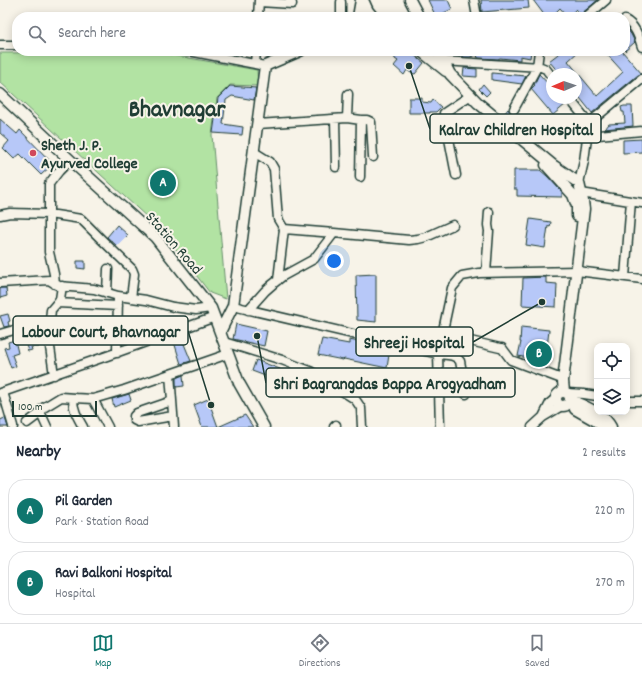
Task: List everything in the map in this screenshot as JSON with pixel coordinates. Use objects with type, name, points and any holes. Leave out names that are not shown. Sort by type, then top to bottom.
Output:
[{"type":"main road","points":[[359,12],[362,0]]},
{"type":"main road","points":[[362,0],[369,12]]},
{"type":"main road","points":[[410,0],[416,12]]},
{"type":"main road","points":[[220,332],[233,306],[265,66],[288,56]]},
{"type":"main road","points":[[427,56],[450,74],[478,103],[554,166],[580,193]]},
{"type":"main road","points":[[440,56],[450,74]]},
{"type":"main road","name":"Station Road","points":[[0,94],[155,237],[213,313],[239,383],[264,427]]},
{"type":"main road","points":[[530,146],[572,195],[580,193]]},
{"type":"main road","points":[[564,398],[563,380],[574,272],[577,212],[580,193]]},
{"type":"main road","points":[[574,272],[560,350],[559,378],[564,398],[596,420],[603,427]]},
{"type":"main road","points":[[564,398],[595,412],[603,417],[611,427]]},
{"type":"street","points":[[474,0],[476,12]]},
{"type":"street","points":[[592,12],[606,0]]},
{"type":"street","points":[[258,12],[259,1],[292,4]]},
{"type":"street","points":[[340,2],[341,12]]},
{"type":"street","points":[[630,24],[637,32],[642,47]]},
{"type":"street","points":[[0,45],[12,45]]},
{"type":"street","points":[[214,56],[265,66]]},
{"type":"street","points":[[255,64],[256,56]]},
{"type":"street","points":[[514,109],[537,67],[538,56]]},
{"type":"street","points":[[443,61],[541,67],[546,69]]},
{"type":"street","points":[[642,79],[589,123],[580,193],[642,203]]},
{"type":"street","points":[[347,118],[348,94]]},
{"type":"street","points":[[456,176],[444,113],[471,96]]},
{"type":"street","points":[[574,104],[589,123]]},
{"type":"street","points":[[258,124],[347,118],[367,120],[371,122],[373,157]]},
{"type":"street","points":[[334,119],[336,167]]},
{"type":"street","points":[[360,177],[361,120]]},
{"type":"street","points":[[587,136],[642,131]]},
{"type":"street","points":[[254,152],[270,162],[274,169],[278,219],[284,229],[278,280]]},
{"type":"street","points":[[54,375],[49,329],[51,310],[60,299],[59,285],[54,274],[49,252],[49,184],[70,160]]},
{"type":"street","points":[[625,277],[631,201]]},
{"type":"street","points":[[486,273],[490,212]]},
{"type":"street","points":[[0,215],[10,213],[49,214],[81,219],[132,269],[134,274],[131,298]]},
{"type":"street","points":[[284,229],[409,240],[418,239],[452,225]]},
{"type":"street","points":[[248,310],[265,291],[278,280],[314,259],[334,233]]},
{"type":"street","points":[[107,293],[108,269]]},
{"type":"street","points":[[440,427],[438,354],[452,288],[462,276],[479,273],[574,272],[642,279]]},
{"type":"street","points":[[0,283],[49,280],[59,285],[94,289],[118,296],[213,313]]},
{"type":"street","points":[[117,353],[118,296]]},
{"type":"street","points":[[57,303],[118,306]]},
{"type":"street","points":[[233,306],[438,354],[457,357],[460,361],[466,394]]},
{"type":"street","points":[[12,426],[2,392],[117,353],[213,313]]},
{"type":"street","points":[[0,334],[28,326]]},
{"type":"street","points":[[466,340],[502,348],[511,360],[559,378]]},
{"type":"street","points":[[224,342],[282,360],[310,372],[355,399],[361,408],[362,427]]},
{"type":"street","points":[[31,423],[40,414],[43,408],[61,397],[93,399],[124,390],[228,354]]},
{"type":"street","points":[[170,374],[174,427]]},
{"type":"street","points":[[532,427],[564,398],[584,394],[594,396]]},
{"type":"street","points":[[75,398],[73,403],[76,414],[83,427]]},
{"type":"street","points":[[93,399],[108,427]]},
{"type":"street","points":[[630,400],[642,401]]},
{"type":"street","points":[[172,401],[137,413],[133,418],[135,422],[138,422],[173,416]]},
{"type":"street","points":[[40,414],[47,427]]},
{"type":"green space","points":[[0,53],[12,53],[12,56],[178,56],[257,70],[258,86],[230,85],[217,98],[212,135],[226,299],[210,293],[162,231],[0,82]]},
{"type":"building","points":[[428,0],[448,0],[452,9],[446,12],[434,12]]},
{"type":"building","points":[[481,0],[528,0],[529,8],[482,12]]},
{"type":"building","points":[[533,0],[598,0],[583,12],[579,12],[576,9],[573,12],[564,12],[560,8],[556,12],[542,12]]},
{"type":"building","points":[[630,33],[631,34],[635,42],[630,46]]},
{"type":"building","points":[[394,56],[415,56],[424,63],[415,74],[407,70],[404,75],[394,66],[398,61],[395,59]]},
{"type":"building","points":[[477,56],[520,56],[520,60],[500,58],[478,58]]},
{"type":"building","points":[[520,56],[530,56],[530,58]]},
{"type":"building","points":[[556,56],[574,56],[568,61],[574,68],[555,68],[549,61]]},
{"type":"building","points":[[609,56],[626,56],[642,74],[638,75],[592,113],[582,100],[582,78],[597,96],[623,72]]},
{"type":"building","points":[[464,68],[477,69],[477,77],[463,76]]},
{"type":"building","points":[[492,73],[526,76],[522,84],[492,80]]},
{"type":"building","points":[[539,74],[546,82],[546,104],[566,104],[553,115],[531,89]]},
{"type":"building","points":[[483,84],[490,92],[486,96],[479,89]]},
{"type":"building","points":[[230,86],[256,88],[254,100],[232,96],[226,100],[223,124],[243,127],[242,135],[213,133],[218,98]]},
{"type":"building","points":[[409,98],[422,98],[422,102],[431,103],[433,100],[441,107],[436,112],[409,113]]},
{"type":"building","points":[[632,106],[633,126],[605,129],[609,124],[625,123],[624,112],[622,112],[621,107]]},
{"type":"building","points":[[508,109],[511,114],[514,114],[518,118],[520,117],[527,125],[522,130],[504,114]]},
{"type":"building","name":"Sheth J. P. Ayurved College","points":[[0,119],[17,134],[20,130],[53,164],[41,175],[20,154],[14,159],[3,148],[9,141],[0,133]]},
{"type":"building","points":[[642,139],[642,152],[623,153],[623,140]]},
{"type":"building","points":[[514,170],[540,170],[562,192],[562,197],[517,196],[517,189],[514,189]]},
{"type":"building","points":[[530,219],[551,222],[550,227],[548,226],[545,248],[526,245]]},
{"type":"building","points":[[117,225],[128,235],[117,246],[107,237]]},
{"type":"building","points":[[77,261],[85,261],[85,269],[77,268]]},
{"type":"building","points":[[376,274],[376,322],[357,320],[356,275]]},
{"type":"building","points":[[546,277],[546,283],[557,284],[556,307],[522,305],[523,278]]},
{"type":"building","points":[[0,288],[6,288],[7,296],[0,298]]},
{"type":"building","points":[[8,314],[10,321],[8,322],[9,326],[4,327],[0,316]]},
{"type":"building","points":[[236,324],[267,331],[264,346],[233,339]]},
{"type":"building","points":[[521,327],[549,330],[547,348],[551,348],[548,362],[518,356],[521,342]]},
{"type":"building","points":[[182,339],[191,361],[181,364],[174,342]]},
{"type":"building","points":[[322,339],[349,344],[349,340],[390,348],[387,368],[318,355]]},
{"type":"building","points":[[15,340],[18,353],[12,355],[16,366],[11,368],[4,348],[9,347],[8,342]]},
{"type":"building","points":[[37,340],[39,347],[31,347],[32,350],[28,351],[25,342]]},
{"type":"building","points":[[256,360],[280,369],[276,380],[252,371]]},
{"type":"building","points":[[183,375],[184,386],[176,387],[176,378]]},
{"type":"building","points":[[129,394],[131,400],[114,407],[112,399]]},
{"type":"building","points":[[208,399],[218,427],[202,427],[194,405]]},
{"type":"building","points":[[245,415],[253,427],[218,427]]},
{"type":"building","points":[[5,418],[8,427],[0,427],[0,420]]},
{"type":"place","name":"Kalrav Children Hospital","points":[[409,66]]},
{"type":"place","name":"Sheth J. P. Ayurved College","points":[[33,153]]},
{"type":"place","name":"Pil Garden","points":[[163,183]]},
{"type":"place","name":"Shreeji Hospital","points":[[542,302]]},
{"type":"place","name":"Shri Bagrangdas Bappa Arogyadham","points":[[257,336]]},
{"type":"place","name":"Ravi Balkoni Hospital","points":[[539,354]]},
{"type":"place","name":"Labour Court, Bhavnagar","points":[[211,405]]},
{"type":"district","name":"Bhavnagar","points":[[177,108]]}]
